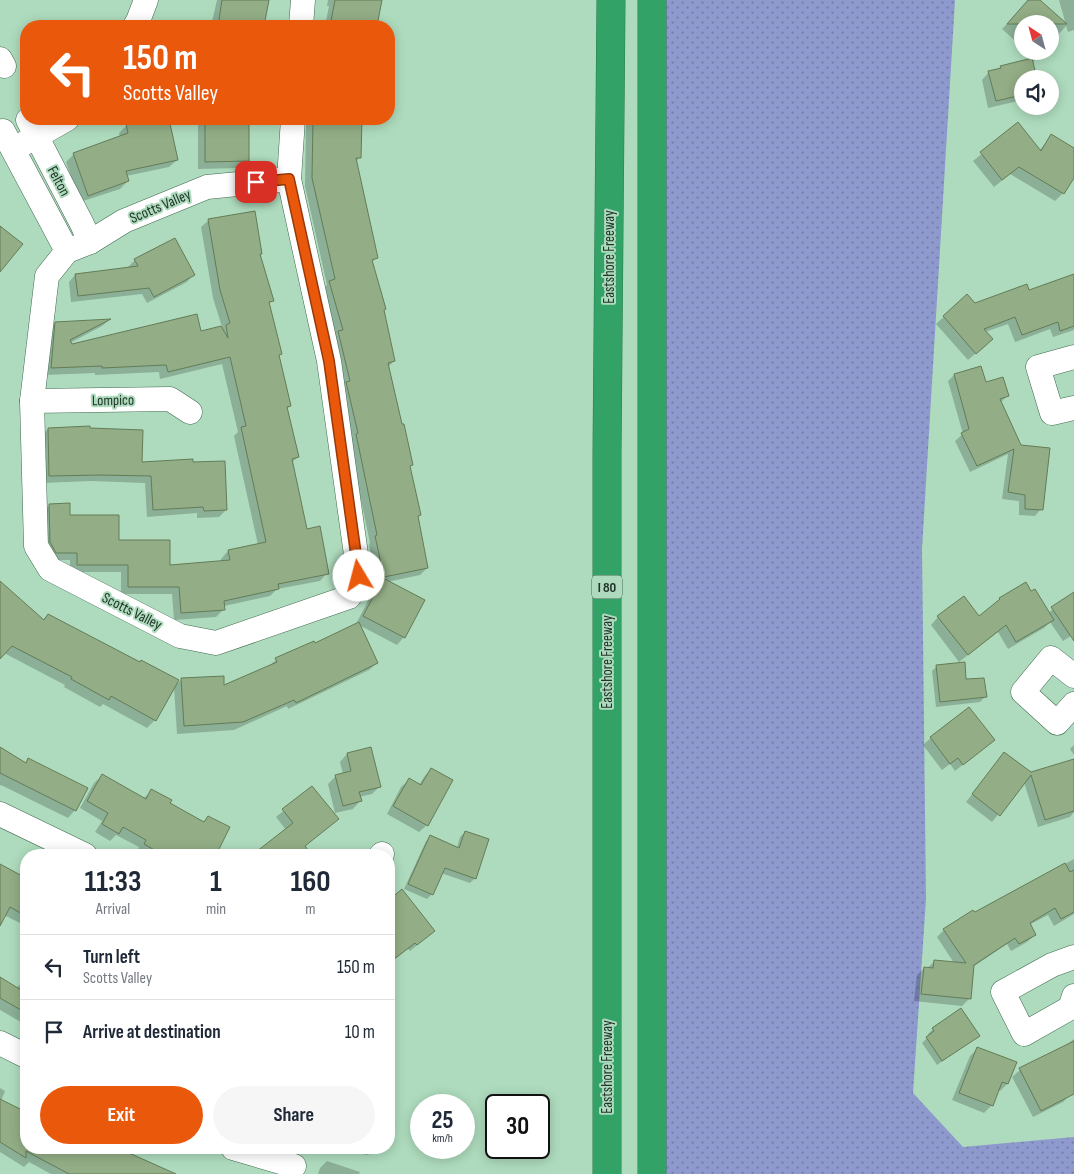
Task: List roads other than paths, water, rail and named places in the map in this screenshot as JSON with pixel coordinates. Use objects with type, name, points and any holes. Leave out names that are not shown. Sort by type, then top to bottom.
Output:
[{"type":"highway","name":"Eastshore Freeway","points":[[607,1174],[607,452],[611,0]]},
{"type":"highway","points":[[652,0],[652,1174]]},
{"type":"street","points":[[138,20],[146,0]]},
{"type":"street","points":[[156,20],[163,0]]},
{"type":"street","points":[[300,20],[302,0]]},
{"type":"street","points":[[4,141],[31,125]]},
{"type":"street","name":"Felton","points":[[31,125],[90,242]]},
{"type":"street","name":"Scotts Valley","points":[[289,179],[207,187],[124,221],[90,242],[67,251],[47,276],[32,401],[36,546],[50,569],[180,636],[216,643],[349,596],[359,576],[329,361],[289,179],[293,125]]},
{"type":"street","name":"Felton","points":[[4,141],[67,251]]},
{"type":"street","points":[[1074,356],[1038,367],[1052,413],[1074,408]]},
{"type":"street","name":"Lompico","points":[[32,401],[170,399],[190,412]]},
{"type":"street","points":[[1074,676],[1050,658],[1023,692],[1057,723],[1074,704]]},
{"type":"street","points":[[0,814],[73,849]]},
{"type":"street","points":[[1074,984],[1071,959],[1052,965],[1002,992],[1024,1034],[1070,1008],[1074,996]]},
{"type":"street","points":[[0,1043],[20,1053]]},
{"type":"street","points":[[259,1154],[294,1162]]}]
